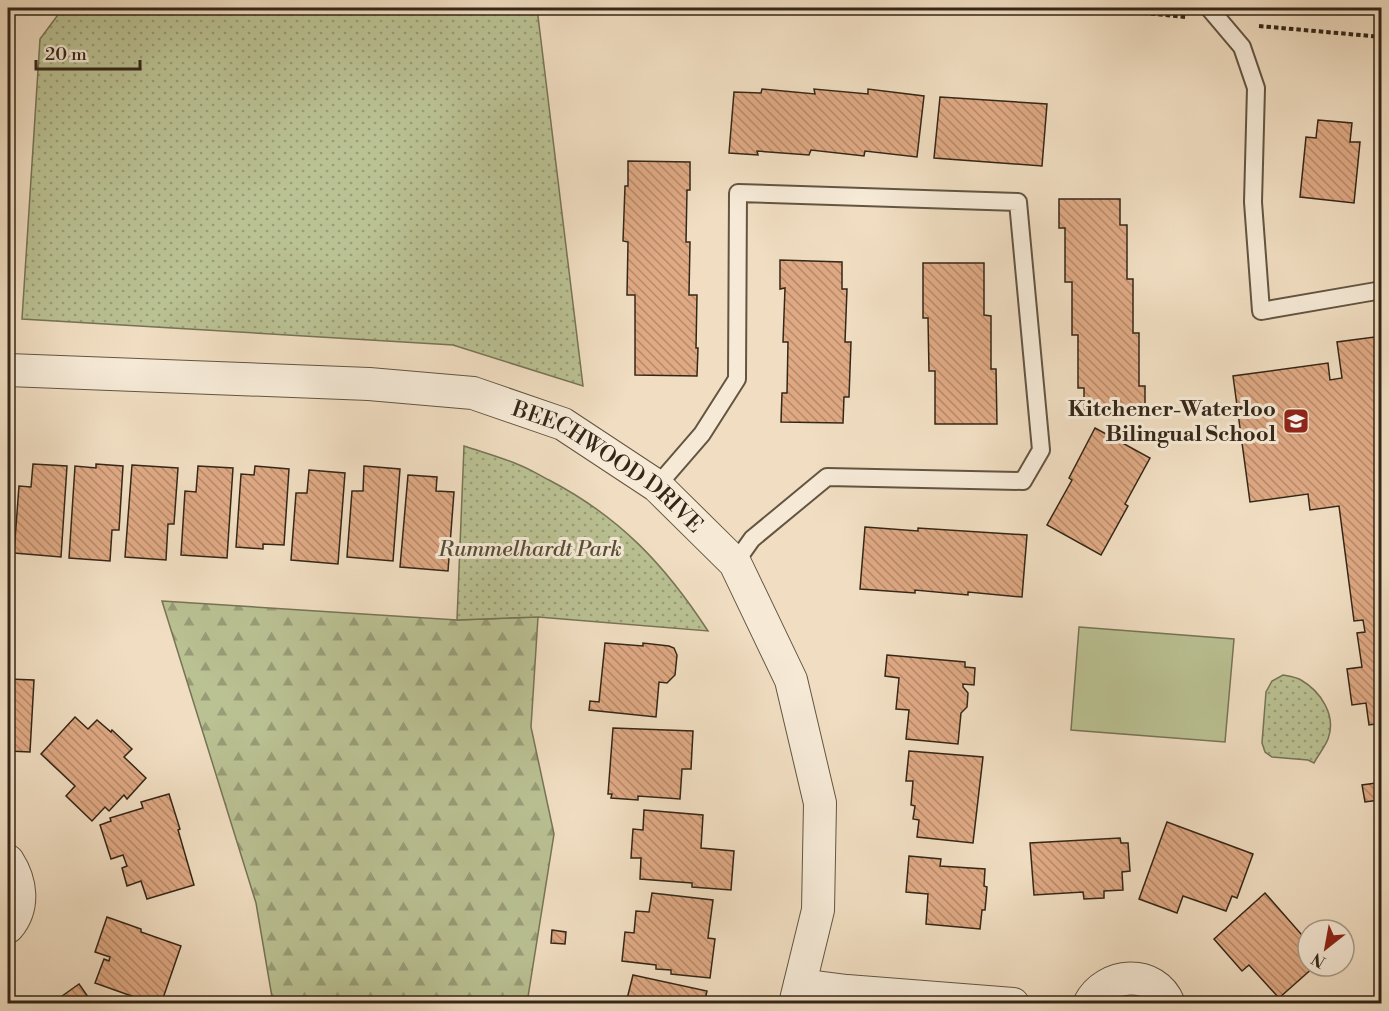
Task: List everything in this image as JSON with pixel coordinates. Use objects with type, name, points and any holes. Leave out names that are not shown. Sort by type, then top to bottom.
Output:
[{"type":"street","name":"BEECHWOOD DRIVE","points":[[8,370],[369,384],[474,393],[563,424],[657,486],[735,563],[791,680],[820,803],[818,910],[798,994]]},
{"type":"street","points":[[8,861],[17,877],[20,895],[19,905],[8,927]]},
{"type":"street","points":[[1089,1004],[1094,995],[1110,982],[1125,977],[1148,981],[1160,990],[1169,1004]]},
{"type":"street","points":[[798,994],[847,991],[1013,1004]]},
{"type":"lane","points":[[1209,8],[1242,47],[1256,88],[1253,202],[1262,311],[1382,290]]},
{"type":"lane","points":[[657,486],[702,434],[737,379],[738,193],[1018,202],[1041,450],[1023,481],[827,477],[752,539],[735,563]]},
{"type":"green space","points":[[63,8],[537,8],[583,386],[453,345],[22,319],[40,39]]},
{"type":"green space","name":"Rummelhardt Park","points":[[464,446],[525,467],[598,510],[658,564],[708,631],[538,617],[457,620]]},
{"type":"green space","points":[[162,601],[457,620],[538,617],[531,727],[554,834],[527,1003],[273,1003],[256,903]]},
{"type":"green space","points":[[1079,627],[1234,639],[1225,742],[1071,730]]},
{"type":"green space","points":[[1283,675],[1297,678],[1314,690],[1328,713],[1330,730],[1328,739],[1314,763],[1308,760],[1272,757],[1265,752],[1262,743],[1266,692],[1272,681]]},
{"type":"building","points":[[762,89],[815,94],[814,89],[868,94],[868,89],[924,96],[917,157],[865,151],[864,156],[811,150],[809,155],[757,151],[758,155],[729,153],[734,92],[761,93]]},
{"type":"building","points":[[940,97],[1047,104],[1042,166],[934,158]]},
{"type":"building","points":[[1318,120],[1352,123],[1350,142],[1360,142],[1354,203],[1300,197],[1306,137],[1316,138]]},
{"type":"building","points":[[628,161],[690,162],[686,242],[690,242],[689,295],[697,295],[697,376],[635,375],[635,295],[627,295],[628,242],[623,241]]},
{"type":"building","points":[[1059,199],[1120,199],[1120,225],[1127,225],[1127,279],[1133,279],[1133,333],[1139,333],[1139,386],[1145,386],[1145,414],[1084,414],[1084,388],[1078,388],[1078,335],[1072,335],[1072,282],[1065,282],[1065,228],[1059,228]]},
{"type":"building","points":[[780,260],[842,262],[842,289],[847,289],[845,342],[851,342],[849,397],[844,397],[843,423],[781,422],[782,393],[787,393],[788,342],[783,342],[785,288],[780,289]]},
{"type":"building","points":[[923,263],[984,263],[984,315],[991,316],[991,369],[996,369],[997,424],[935,424],[935,371],[929,371],[928,318],[923,318]]},
{"type":"building","points":[[1382,336],[1382,723],[1369,725],[1366,703],[1352,705],[1347,669],[1362,667],[1357,633],[1365,632],[1363,620],[1354,621],[1339,506],[1310,510],[1308,494],[1250,502],[1233,376],[1328,363],[1330,380],[1342,378],[1337,342]]},
{"type":"building","points":[[1095,428],[1150,458],[1125,504],[1128,506],[1101,555],[1047,525],[1072,480],[1069,478]]},
{"type":"building","points":[[33,464],[67,466],[61,557],[14,553],[19,486],[31,487]]},
{"type":"building","points":[[96,464],[123,466],[119,530],[112,530],[110,561],[69,558],[75,466],[96,468]]},
{"type":"building","points":[[8,465],[12,465],[8,529]]},
{"type":"building","points":[[132,465],[178,468],[174,524],[168,524],[166,560],[125,557]]},
{"type":"building","points":[[198,466],[233,468],[227,558],[181,555],[185,491],[196,492]]},
{"type":"building","points":[[255,466],[289,469],[284,545],[263,544],[263,549],[236,547],[241,474],[254,475]]},
{"type":"building","points":[[364,466],[400,469],[393,561],[347,557],[352,491],[363,491]]},
{"type":"building","points":[[309,470],[345,473],[338,564],[291,560],[296,493],[307,493]]},
{"type":"building","points":[[408,475],[437,477],[436,491],[454,492],[448,571],[400,567]]},
{"type":"building","points":[[865,527],[1027,535],[1022,597],[968,592],[968,595],[915,590],[915,593],[860,589]]},
{"type":"building","points":[[605,643],[643,646],[643,643],[674,648],[677,655],[675,675],[667,683],[659,682],[656,717],[589,710],[590,701],[599,702]]},
{"type":"building","points":[[887,655],[965,662],[965,667],[975,668],[974,685],[963,684],[968,693],[967,707],[961,713],[958,744],[906,739],[909,710],[896,709],[899,678],[885,676]]},
{"type":"building","points":[[8,679],[34,680],[30,752],[8,751]]},
{"type":"building","points":[[75,717],[88,729],[97,720],[111,732],[112,730],[132,749],[124,757],[146,778],[127,799],[124,795],[109,811],[105,807],[92,821],[66,796],[75,786],[41,754]]},
{"type":"building","points":[[613,728],[693,731],[691,769],[682,769],[680,799],[638,796],[638,800],[611,798],[612,794],[608,794]]},
{"type":"building","points":[[909,751],[983,757],[973,843],[917,837],[919,820],[913,819],[915,806],[911,805],[913,781],[906,781]]},
{"type":"building","points":[[1376,783],[1379,800],[1365,802],[1362,785]]},
{"type":"building","points":[[169,794],[194,885],[147,899],[141,881],[127,886],[122,868],[127,866],[123,855],[111,859],[100,825],[111,821],[110,818],[143,808],[141,802]]},
{"type":"building","points":[[644,810],[703,815],[701,848],[734,851],[731,890],[692,887],[692,883],[640,879],[641,858],[631,858],[633,829],[643,830]]},
{"type":"building","points":[[1167,822],[1253,854],[1237,898],[1232,896],[1226,911],[1183,896],[1177,913],[1139,899]]},
{"type":"building","points":[[1120,838],[1121,843],[1128,843],[1130,871],[1122,872],[1123,890],[1104,891],[1104,898],[1084,899],[1083,892],[1034,895],[1030,843]]},
{"type":"building","points":[[909,856],[941,859],[940,866],[985,869],[984,886],[987,887],[985,910],[982,910],[980,929],[926,924],[928,894],[906,892]]},
{"type":"building","points":[[652,893],[713,900],[708,938],[715,939],[710,978],[671,974],[671,970],[656,969],[656,965],[622,961],[625,932],[634,933],[636,911],[649,912]]},
{"type":"building","points":[[1265,893],[1296,928],[1296,978],[1302,978],[1279,998],[1249,965],[1242,971],[1214,939]]},
{"type":"building","points":[[107,917],[181,946],[161,1004],[154,1004],[95,983],[104,959],[109,961],[110,957],[95,952]]},
{"type":"building","points":[[552,930],[566,932],[565,944],[551,943]]},
{"type":"building","points":[[633,975],[707,991],[704,1004],[619,1004],[621,997],[627,999]]},
{"type":"building","points":[[79,984],[93,1004],[51,1004]]},
{"type":"place","name":"Kitchener-Waterloo Bilingual School","points":[[1296,421]]}]
